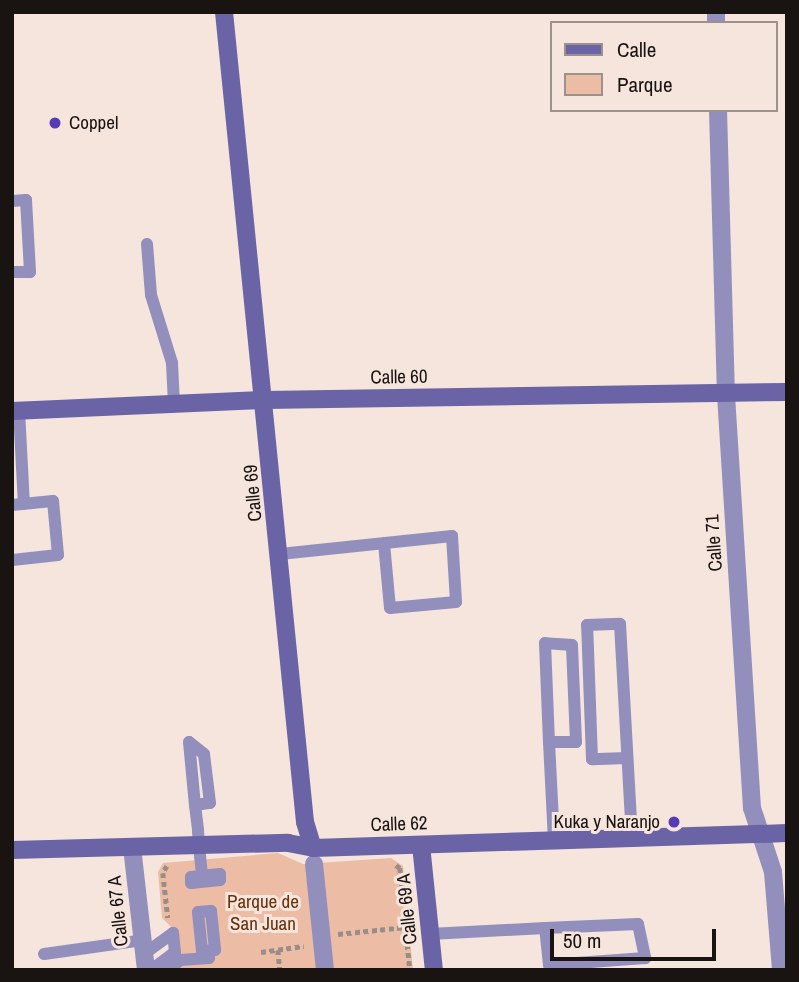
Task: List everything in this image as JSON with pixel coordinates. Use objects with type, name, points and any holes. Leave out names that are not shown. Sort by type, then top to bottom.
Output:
[{"type":"main road","name":"Calle 69","points":[[223,12],[265,400],[305,822],[314,856]]},
{"type":"main road","name":"Calle 60","points":[[16,410],[265,400],[787,392]]},
{"type":"main road","name":"Calle 62","points":[[12,850],[132,847],[201,862],[288,843],[314,856],[422,845],[787,833]]},
{"type":"main road","name":"Calle 69 A","points":[[422,845],[434,970]]},
{"type":"street","name":"Calle 71","points":[[718,112],[726,395],[752,808],[773,872],[780,970]]},
{"type":"street","name":"Calle 67 A","points":[[132,847],[146,959]]},
{"type":"street","name":"Calle 69","points":[[314,856],[325,970]]},
{"type":"lane","points":[[12,201],[26,200],[30,272],[12,272]]},
{"type":"lane","points":[[146,244],[151,295],[172,363],[174,404]]},
{"type":"lane","points":[[12,560],[58,555],[53,501],[18,505],[16,410]]},
{"type":"lane","points":[[280,554],[384,543],[452,536],[456,602],[390,608],[384,543]]},
{"type":"lane","points":[[627,758],[592,759],[587,625],[620,624],[632,839]]},
{"type":"lane","points":[[549,742],[576,742],[572,646],[545,643],[549,742],[554,841]]},
{"type":"lane","points":[[195,805],[201,862]]},
{"type":"lane","points":[[430,934],[545,928],[638,924],[645,958],[549,965],[545,928]]},
{"type":"lane","points":[[169,970],[180,960],[209,958],[208,951]]},
{"type":"lane","points":[[44,954],[146,959]]},
{"type":"path","points":[[390,861],[400,868],[410,970]]},
{"type":"path","points":[[174,924],[167,917],[163,873],[166,866],[201,862]]},
{"type":"path","points":[[261,952],[406,928]]},
{"type":"path","points":[[278,949],[280,970]]},
{"type":"green space","name":"Parque de San Juan","points":[[278,853],[303,864],[391,858],[403,866],[413,970],[181,970],[178,934],[162,918],[158,872],[163,863]]},
{"type":"place","name":"Coppel","points":[[55,123]]},
{"type":"place","name":"Kuka y Naranjo","points":[[674,822]]}]
